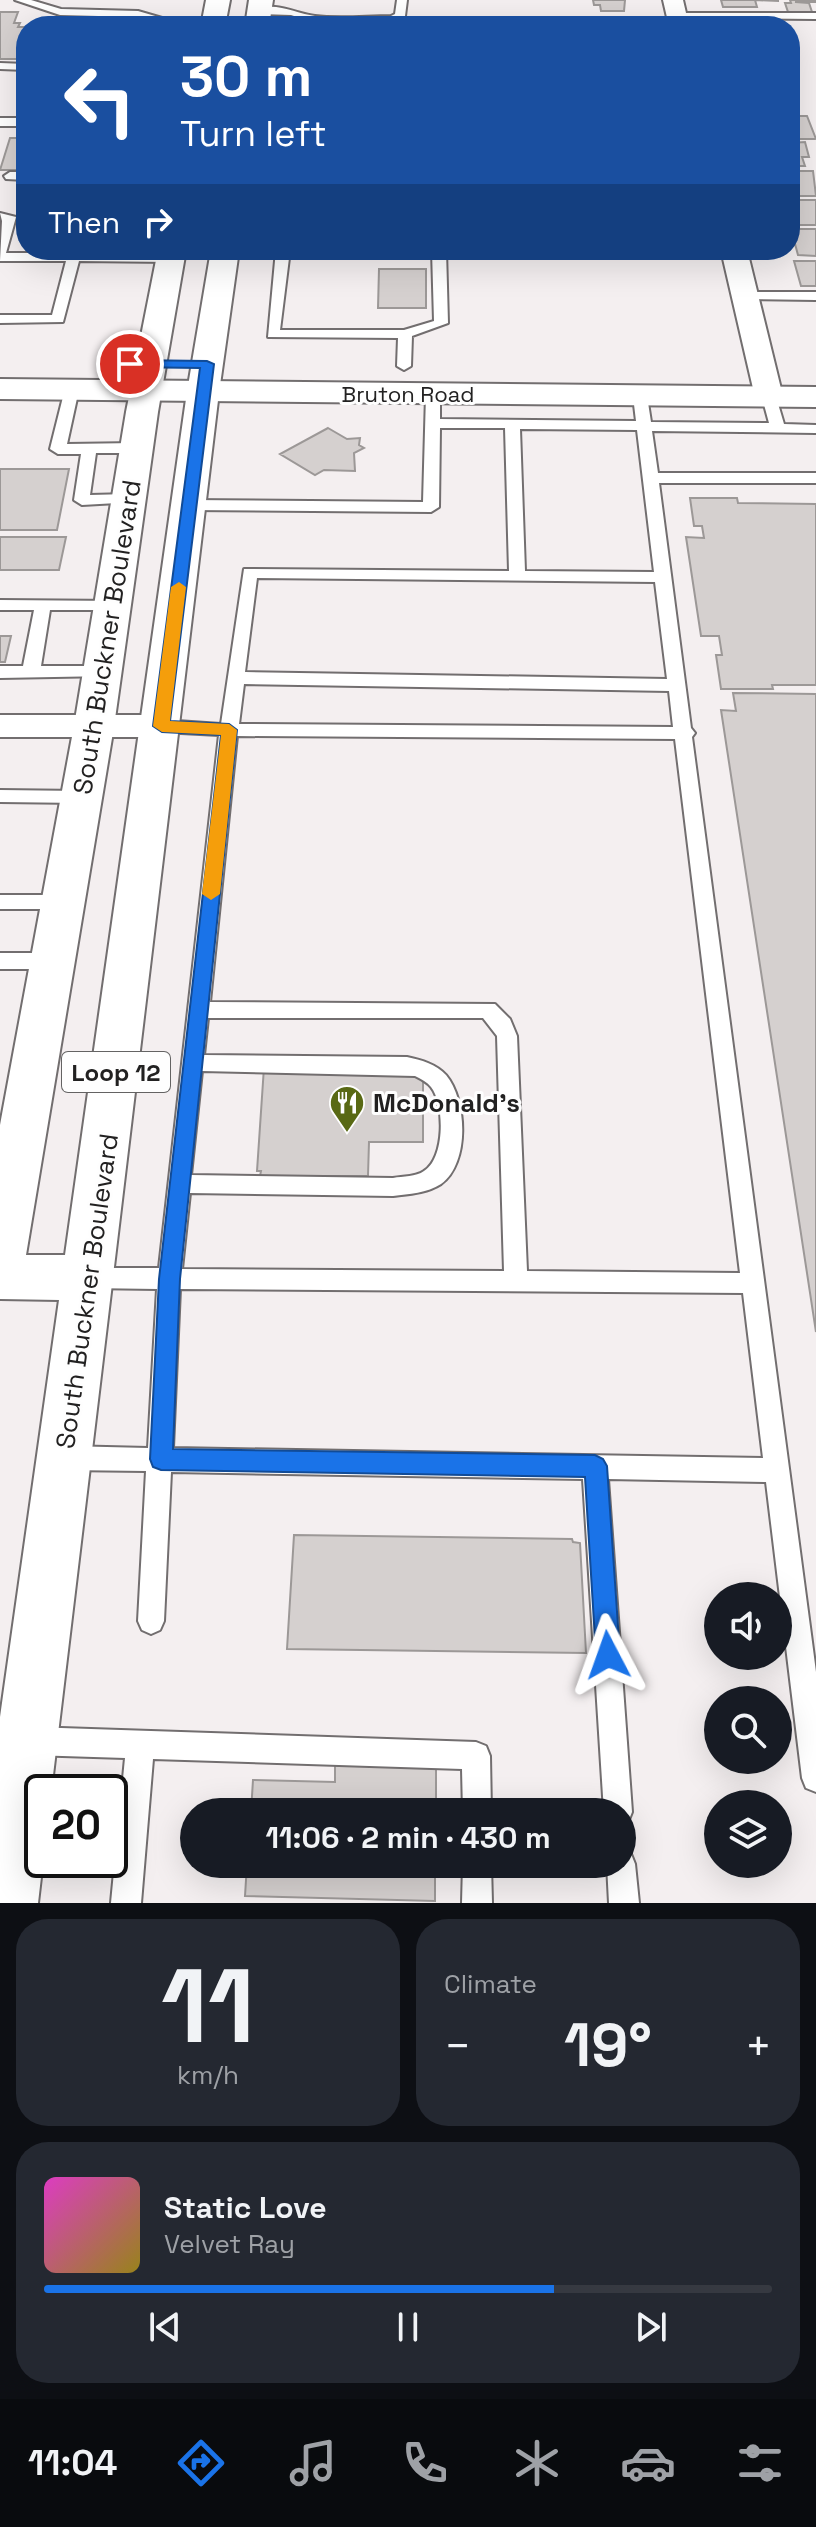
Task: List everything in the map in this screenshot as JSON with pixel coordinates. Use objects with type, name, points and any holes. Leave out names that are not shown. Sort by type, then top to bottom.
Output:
[{"type":"main road","name":"South Buckner Boulevard","points":[[0,1261],[12,1124],[53,961],[171,260]]},
{"type":"main road","name":"South Buckner Boulevard","points":[[6,1903],[205,378],[223,260]]},
{"type":"main road","name":"Bruton Road","points":[[0,364],[149,377],[205,378],[404,366],[765,382],[816,397]]},
{"type":"main road","name":"Bruton Road","points":[[205,378],[433,409],[642,411],[816,368]]},
{"type":"main road","name":"Bruton Road","points":[[0,389],[72,389],[149,377]]},
{"type":"main road","points":[[0,1277],[88,1278]]},
{"type":"street","points":[[736,260],[765,382]]},
{"type":"street","points":[[0,726],[162,726]]},
{"type":"lane","points":[[20,0],[60,12],[144,16]]},
{"type":"lane","points":[[259,12],[293,6]]},
{"type":"lane","points":[[676,14],[816,16]]},
{"type":"lane","points":[[10,176],[16,176]]},
{"type":"lane","points":[[0,254],[9,215]]},
{"type":"lane","points":[[0,319],[58,319],[73,260]]},
{"type":"lane","points":[[282,260],[273,334],[405,334],[441,323],[439,260]]},
{"type":"lane","points":[[745,296],[816,296]]},
{"type":"lane","points":[[404,366],[405,334]]},
{"type":"lane","points":[[765,382],[778,428]]},
{"type":"lane","points":[[72,389],[58,449],[137,448]]},
{"type":"lane","points":[[189,505],[431,507],[433,409],[512,424],[642,411],[778,428],[816,429]]},
{"type":"lane","points":[[642,411],[686,733],[816,1778]]},
{"type":"lane","points":[[512,424],[517,576]]},
{"type":"lane","points":[[89,449],[82,500],[129,499]]},
{"type":"lane","points":[[652,478],[816,478]]},
{"type":"lane","points":[[151,1621],[169,1279],[229,730],[250,573],[665,577]]},
{"type":"lane","points":[[0,605],[113,605]]},
{"type":"lane","points":[[31,672],[43,605]]},
{"type":"lane","points":[[0,672],[103,672]]},
{"type":"lane","points":[[236,678],[678,685]]},
{"type":"lane","points":[[162,726],[229,730],[686,733]]},
{"type":"lane","points":[[0,796],[81,797]]},
{"type":"lane","points":[[0,902],[63,902]]},
{"type":"lane","points":[[0,961],[53,961]]},
{"type":"lane","points":[[199,1010],[488,1010],[503,1025],[507,1036],[516,1281]]},
{"type":"lane","points":[[180,1184],[424,1183],[437,1175],[446,1164],[451,1146],[443,1088],[424,1069],[407,1065],[193,1063]]},
{"type":"lane","points":[[88,1278],[754,1283]]},
{"type":"lane","points":[[65,1458],[778,1470]]},
{"type":"lane","points":[[595,1466],[617,1798]]},
{"type":"lane","points":[[27,1741],[476,1756],[477,1798]]},
{"type":"lane","points":[[126,1903],[140,1745]]},
{"type":"lane","points":[[477,1878],[477,1903]]},
{"type":"lane","points":[[622,1878],[624,1903]]},
{"type":"building","points":[[593,0],[625,0],[624,11],[601,11],[600,5],[594,5]]},
{"type":"building","points":[[721,0],[755,0],[757,7],[723,7]]},
{"type":"building","points":[[790,0],[816,2],[795,2],[809,3],[812,12],[788,12],[785,3],[791,3]]},
{"type":"building","points":[[0,12],[18,12],[14,23],[16,59],[0,59]]},
{"type":"building","points":[[800,116],[807,116],[816,139],[800,139]]},
{"type":"building","points":[[10,138],[16,138],[16,170],[0,170]]},
{"type":"building","points":[[800,142],[805,142],[809,157],[802,157],[805,166],[800,166]]},
{"type":"building","points":[[800,171],[813,171],[816,196],[800,196]]},
{"type":"building","points":[[800,200],[816,200],[816,225],[800,225]]},
{"type":"building","points":[[800,229],[816,229],[816,256],[800,255]]},
{"type":"building","points":[[794,261],[816,261],[816,286],[801,286]]},
{"type":"building","points":[[379,269],[426,269],[426,308],[378,308]]},
{"type":"building","points":[[328,428],[347,439],[360,438],[359,445],[364,448],[354,453],[355,471],[324,470],[315,475],[280,454]]},
{"type":"building","points":[[0,469],[69,469],[57,530],[0,530]]},
{"type":"building","points":[[690,498],[737,498],[738,503],[816,504],[816,685],[721,689],[716,655],[722,655],[719,636],[701,636],[686,537],[704,538],[702,526],[694,526]]},
{"type":"building","points":[[0,537],[66,537],[59,570],[0,570]]},
{"type":"building","points":[[0,636],[11,636],[5,662],[0,662]]},
{"type":"building","points":[[733,693],[816,694],[816,1332],[721,710],[736,711]]},
{"type":"building","points":[[264,1067],[423,1071],[423,1142],[369,1142],[368,1176],[260,1176],[261,1171],[257,1171]]},
{"type":"building","points":[[294,1535],[572,1539],[580,1543],[586,1653],[287,1649]]},
{"type":"building","points":[[335,1765],[436,1768],[436,1798],[252,1798],[253,1780],[335,1782]]},
{"type":"building","points":[[246,1878],[435,1878],[435,1901],[245,1896]]},
{"type":"slow traffic","points":[[179,587],[162,726],[229,730],[211,894]]},
{"type":"place","name":"McDonald's","points":[[347,1134]]},
{"type":"route","points":[[130,364],[207,364],[162,726],[229,730],[169,1279],[161,1459],[595,1466],[608,1655]]}]
